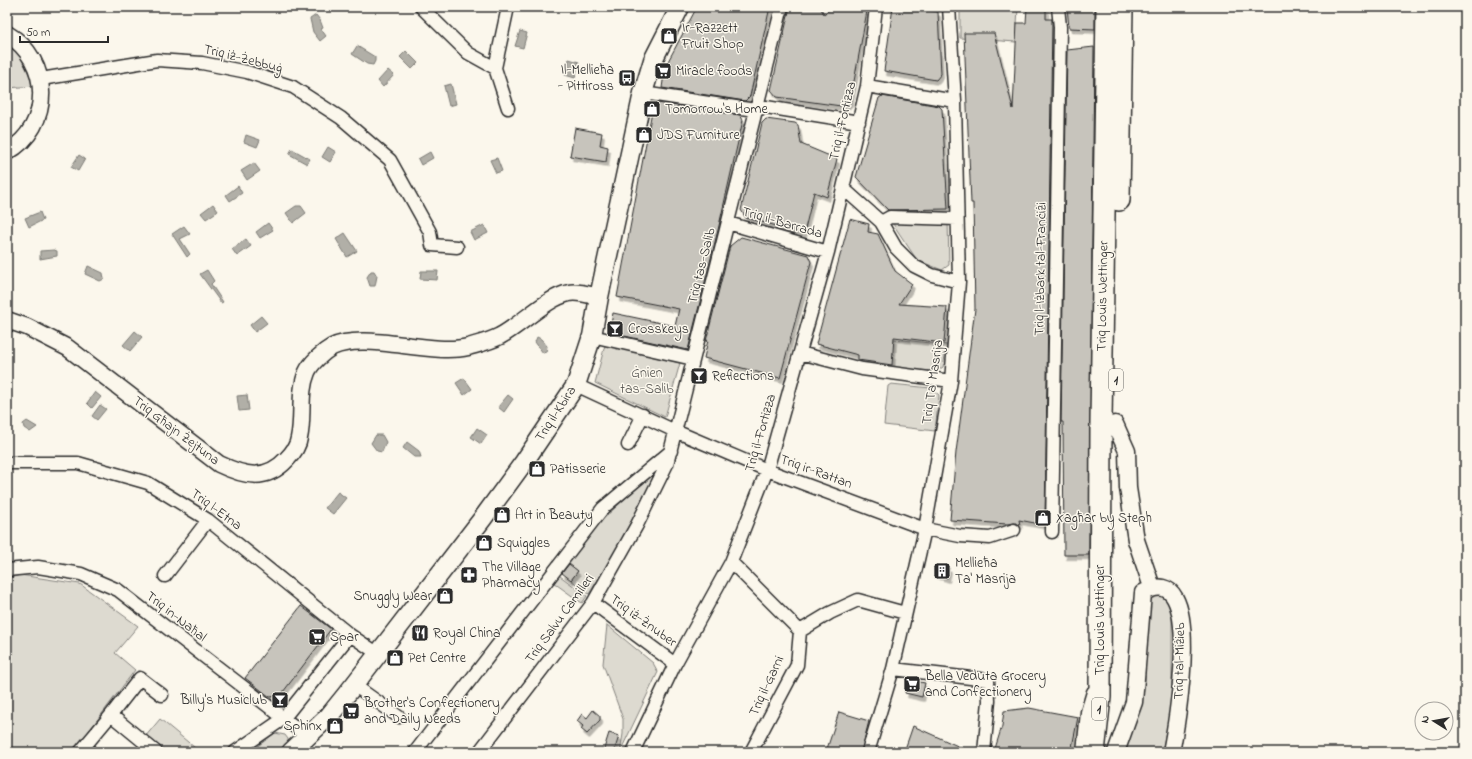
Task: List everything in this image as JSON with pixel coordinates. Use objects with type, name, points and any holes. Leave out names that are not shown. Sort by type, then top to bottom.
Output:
[{"type":"highway","name":"Triq Louis Wettinger","points":[[1094,752],[1100,697],[1107,7]]},
{"type":"highway","name":"Triq Louis Wettinger","points":[[1108,752],[1112,655],[1122,7]]},
{"type":"main road","name":"Triq il-Kbira","points":[[291,752],[329,716],[377,653],[487,521],[524,462],[576,385],[592,336],[598,296],[643,93],[652,60],[676,9]]},
{"type":"street","points":[[421,7],[468,53],[495,68]]},
{"type":"street","points":[[508,7],[495,68],[508,108]]},
{"type":"street","name":"Triq tas-Salib","points":[[671,451],[782,7]]},
{"type":"street","name":"Triq il-Fortizza","points":[[633,752],[675,664],[731,562],[767,470],[828,252],[859,122],[867,86],[876,7]]},
{"type":"street","name":"Triq Ta' Masrija","points":[[868,752],[893,670],[925,529],[951,381],[959,282],[955,101],[949,7]]},
{"type":"street","name":"Triq l-Iżbark tal-Franċiżi","points":[[1052,532],[1060,27],[1058,7]]},
{"type":"street","points":[[7,34],[23,47],[35,64],[41,79],[42,99],[36,119],[25,139],[7,152]]},
{"type":"street","name":"Triq iż-Żebbuġ","points":[[41,79],[157,60],[202,62],[247,72],[293,87],[341,118],[390,160],[430,232],[432,245],[457,247]]},
{"type":"street","points":[[867,86],[955,101]]},
{"type":"street","points":[[643,93],[756,110],[766,107],[859,122]]},
{"type":"street","points":[[843,188],[881,222],[896,248],[914,266],[932,275],[959,282]]},
{"type":"street","points":[[881,222],[890,217],[958,219]]},
{"type":"street","name":"Triq il-Barrada","points":[[728,224],[828,252]]},
{"type":"street","name":"Triq Għajn Żejtuna","points":[[7,320],[26,327],[68,348],[219,464],[234,471],[252,476],[271,472],[282,465],[293,453],[299,440],[302,388],[307,372],[317,359],[332,347],[352,342],[441,348],[467,347],[499,337],[564,294],[570,292],[598,296]]},
{"type":"street","points":[[592,336],[694,359]]},
{"type":"street","points":[[800,353],[862,369],[951,381]]},
{"type":"street","name":"Triq ir-Rattan","points":[[576,385],[675,431],[767,470],[925,529]]},
{"type":"street","points":[[628,444],[643,415]]},
{"type":"street","points":[[1115,424],[1127,451],[1128,488],[1136,540],[1152,587],[1143,593],[1134,702],[1116,752]]},
{"type":"street","points":[[416,752],[603,508],[671,451]]},
{"type":"street","name":"Triq Salvu Camilleri","points":[[479,752],[593,603],[637,525],[667,464],[671,451]]},
{"type":"street","name":"Triq l-Etna","points":[[7,463],[78,463],[148,483],[208,520],[350,635],[377,653]]},
{"type":"street","points":[[165,576],[208,520]]},
{"type":"street","points":[[925,529],[960,536],[990,538],[1014,530]]},
{"type":"street","points":[[731,562],[800,631],[830,613],[858,600],[905,613]]},
{"type":"street","name":"Triq in-Naħal","points":[[7,570],[38,567],[81,574],[118,590],[308,737]]},
{"type":"street","name":"Triq tal-Miżieb","points":[[1152,587],[1163,587],[1175,597],[1180,610],[1183,638],[1182,675],[1178,717],[1171,752]]},
{"type":"street","name":"Triq iż-Żnuber","points":[[593,603],[675,664]]},
{"type":"street","name":"Triq il-Garni","points":[[751,752],[797,665],[800,631]]},
{"type":"street","points":[[235,752],[283,719],[350,635]]},
{"type":"street","points":[[1082,752],[1087,712],[1100,666]]},
{"type":"street","points":[[893,670],[988,680],[989,701],[984,752]]},
{"type":"street","points":[[80,752],[111,716],[140,678],[162,695]]},
{"type":"street","points":[[354,685],[399,717]]},
{"type":"street","points":[[111,716],[156,752]]},
{"type":"green space","points":[[960,7],[1018,7],[1016,42],[960,38]]},
{"type":"green space","points":[[7,48],[18,52],[35,86],[7,88]]},
{"type":"green space","points":[[907,220],[948,220],[949,265],[942,270],[917,260],[893,224]]},
{"type":"green space","points":[[894,339],[947,345],[943,367],[936,372],[890,367]]},
{"type":"green space","name":"Ġnien tas-Salib","points":[[605,345],[680,363],[665,417],[595,383]]},
{"type":"green space","points":[[891,384],[931,388],[939,395],[935,431],[884,425],[888,386]]},
{"type":"green space","points":[[661,465],[613,555],[589,594],[571,580],[578,571],[567,563],[601,521]]},
{"type":"green space","points":[[556,573],[587,596],[582,603],[550,580]]},
{"type":"green space","points":[[20,575],[80,584],[138,626],[115,653],[135,670],[73,752],[7,752],[7,579]]},
{"type":"green space","points":[[1160,589],[1172,602],[1172,700],[1162,752],[1122,752],[1145,685],[1147,595]]},
{"type":"green space","points":[[607,625],[653,663],[658,672],[620,752],[623,734],[623,719],[603,664]]},
{"type":"green space","points":[[160,719],[200,752],[165,752],[145,737]]},
{"type":"green space","points":[[275,733],[285,735],[288,739],[288,748],[283,752],[250,752]]},
{"type":"shaded area","points":[[316,15],[323,28],[321,29],[326,36],[320,41],[313,32],[310,19]]},
{"type":"shaded area","points":[[520,31],[527,33],[523,48],[515,46]]},
{"type":"shaded area","points":[[357,46],[375,57],[373,65],[367,64],[352,54]]},
{"type":"shaded area","points":[[406,51],[418,63],[412,69],[400,57]]},
{"type":"shaded area","points":[[569,59],[579,62],[575,78],[565,75]]},
{"type":"shaded area","points":[[388,70],[394,75],[383,87],[378,81]]},
{"type":"shaded area","points":[[451,84],[456,104],[449,106],[444,86]]},
{"type":"shaded area","points":[[246,135],[260,140],[257,147],[244,142]]},
{"type":"shaded area","points":[[328,147],[336,152],[330,162],[322,157]]},
{"type":"shaded area","points":[[292,149],[310,159],[307,164],[289,154]]},
{"type":"shaded area","points":[[430,152],[433,158],[421,165],[418,159]]},
{"type":"shaded area","points":[[79,155],[85,159],[78,171],[71,167]]},
{"type":"shaded area","points":[[497,158],[502,171],[496,173],[490,160]]},
{"type":"shaded area","points":[[254,163],[260,171],[247,180],[241,171]]},
{"type":"shaded area","points":[[238,186],[242,193],[230,201],[226,195]]},
{"type":"shaded area","points":[[213,204],[218,211],[206,219],[201,213]]},
{"type":"shaded area","points":[[296,206],[301,206],[306,213],[293,223],[286,213]]},
{"type":"shaded area","points":[[40,212],[43,220],[29,227],[25,218]]},
{"type":"shaded area","points":[[268,223],[273,230],[260,238],[256,232]]},
{"type":"shaded area","points":[[484,225],[488,233],[474,240],[470,232]]},
{"type":"shaded area","points":[[184,226],[190,234],[180,239],[190,254],[187,257],[172,234]]},
{"type":"shaded area","points":[[345,233],[357,251],[347,257],[336,239]]},
{"type":"shaded area","points":[[246,239],[251,246],[237,256],[232,249]]},
{"type":"shaded area","points":[[40,251],[57,251],[57,256],[40,259]]},
{"type":"shaded area","points":[[88,266],[103,273],[104,279],[100,281],[85,274]]},
{"type":"shaded area","points":[[207,270],[214,281],[211,284],[223,302],[221,303],[200,274]]},
{"type":"shaded area","points":[[371,271],[374,271],[377,276],[375,286],[370,286],[367,277]]},
{"type":"shaded area","points":[[421,271],[438,271],[437,280],[420,279]]},
{"type":"shaded area","points":[[261,316],[267,323],[255,332],[250,325]]},
{"type":"shaded area","points":[[135,331],[142,337],[130,351],[123,345]]},
{"type":"shaded area","points":[[537,337],[547,346],[546,352],[543,353],[535,342]]},
{"type":"shaded area","points":[[464,378],[472,389],[464,395],[456,383]]},
{"type":"shaded area","points":[[95,392],[101,397],[92,408],[87,403]]},
{"type":"shaded area","points":[[247,395],[249,410],[239,411],[237,396]]},
{"type":"shaded area","points":[[508,395],[513,399],[504,412],[498,407]]},
{"type":"shaded area","points":[[100,405],[106,409],[97,420],[92,416]]},
{"type":"shaded area","points":[[27,421],[37,427],[30,432],[24,428],[23,424]]},
{"type":"shaded area","points":[[477,428],[487,435],[481,444],[471,437]]},
{"type":"shaded area","points":[[376,435],[382,435],[386,442],[382,452],[377,451],[371,443]]},
{"type":"shaded area","points":[[407,442],[419,451],[421,457],[414,457],[403,448]]},
{"type":"shaded area","points":[[338,492],[346,498],[333,514],[325,508]]},
{"type":"building","points":[[697,7],[770,7],[750,96],[745,101],[662,88],[665,67]]},
{"type":"building","points":[[790,7],[820,7],[824,14],[832,7],[852,7],[867,11],[850,103],[841,106],[777,97],[771,90]]},
{"type":"building","points":[[893,7],[913,7],[938,12],[941,74],[936,80],[884,71]]},
{"type":"building","points":[[1027,7],[1046,7],[1046,19],[1052,19],[1045,525],[1019,520],[1020,525],[1015,523],[1007,524],[950,520],[956,452],[975,309],[973,203],[971,203],[964,33],[994,33],[1013,109],[1017,23],[1026,23]]},
{"type":"building","points":[[1067,7],[1095,7],[1095,29],[1069,28]]},
{"type":"building","points":[[1094,47],[1089,555],[1064,555],[1063,422],[1061,422],[1067,50]]},
{"type":"building","points":[[882,96],[939,106],[942,109],[948,209],[888,210],[856,177],[879,98]]},
{"type":"building","points":[[657,103],[740,115],[743,120],[718,230],[688,350],[611,333],[610,330],[613,313],[675,326],[679,309],[617,297],[652,111]]},
{"type":"building","points":[[766,119],[795,123],[798,125],[801,144],[837,159],[827,197],[814,192],[804,233],[746,218],[741,210],[762,123]]},
{"type":"building","points":[[575,128],[602,133],[600,145],[608,147],[606,162],[570,156]]},
{"type":"building","points":[[850,219],[869,224],[868,232],[878,234],[895,271],[912,284],[899,304],[947,307],[944,343],[894,337],[892,365],[858,360],[858,355],[816,344]]},
{"type":"building","points":[[741,237],[808,255],[811,262],[780,378],[704,358],[708,340],[706,341],[730,246]]},
{"type":"building","points":[[569,564],[578,571],[571,580],[562,573]]},
{"type":"building","name":"Mellieħa Ta' Masrija","points":[[937,565],[949,568],[947,578],[935,574]]},
{"type":"building","points":[[301,606],[331,629],[280,696],[270,697],[245,678]]},
{"type":"building","points":[[914,681],[925,683],[922,697],[905,693],[907,686]]},
{"type":"building","points":[[1029,708],[1078,717],[1071,752],[994,752],[1002,726],[1004,711]]},
{"type":"building","points":[[593,710],[600,716],[600,720],[587,734],[581,729],[583,726],[577,721],[582,714],[587,718]]},
{"type":"building","points":[[839,712],[869,721],[861,752],[826,752]]},
{"type":"building","points":[[913,726],[971,752],[904,752]]},
{"type":"building","points":[[609,733],[619,736],[614,752],[603,752]]},
{"type":"place","name":"Ir-Razzett Fruit Shop","points":[[669,36]]},
{"type":"place","name":"Miracle foods","points":[[663,71]]},
{"type":"place","name":"Il-Mellieħa - Pittiross","points":[[627,78]]},
{"type":"place","name":"Tomorrow's Home","points":[[652,109]]},
{"type":"place","name":"JDS Furniture","points":[[644,135]]},
{"type":"place","name":"Crosskeys","points":[[615,329]]},
{"type":"place","name":"Reflections","points":[[699,376]]},
{"type":"place","name":"Patisserie","points":[[537,469]]},
{"type":"place","name":"Art in Beauty","points":[[502,515]]},
{"type":"place","name":"Xagħar by Steph","points":[[1043,518]]},
{"type":"place","name":"Squiggles","points":[[484,543]]},
{"type":"place","name":"Mellieħa Ta' Masrija","points":[[942,571]]},
{"type":"place","name":"The Village Pharmacy","points":[[469,575]]},
{"type":"place","name":"Snuggly Wear","points":[[445,596]]},
{"type":"place","name":"Royal China","points":[[420,633]]},
{"type":"place","name":"Spar","points":[[317,637]]},
{"type":"place","name":"Pet Centre","points":[[395,658]]},
{"type":"place","name":"Bella Veduta Grocery and Confectionery","points":[[912,684]]},
{"type":"place","name":"Billy's Musiclub","points":[[280,700]]},
{"type":"place","name":"Brother's Confectionery and Daily Needs","points":[[351,711]]},
{"type":"place","name":"Sphinx","points":[[335,726]]}]
